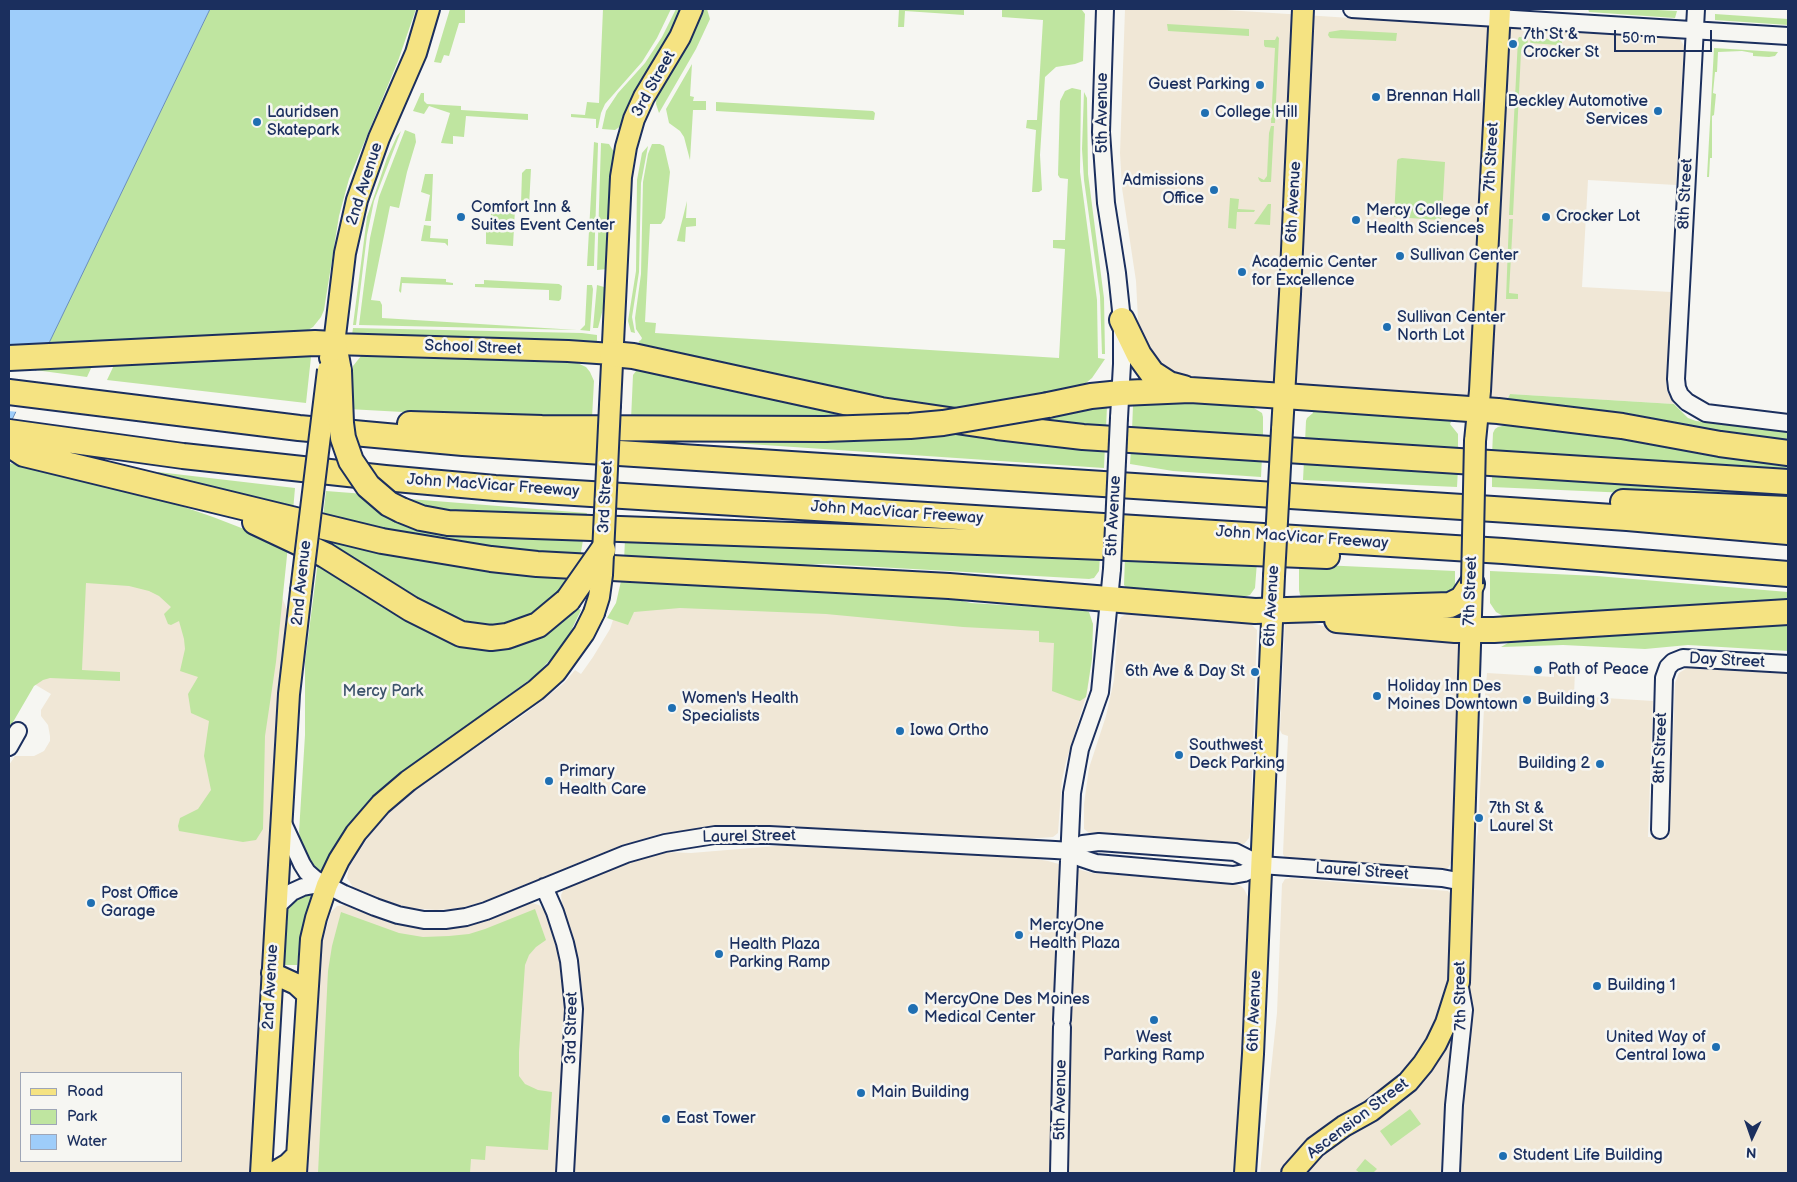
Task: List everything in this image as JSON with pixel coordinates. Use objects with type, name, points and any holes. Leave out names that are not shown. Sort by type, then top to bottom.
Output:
[{"type":"highway","points":[[1122,320],[1139,355],[1152,373],[1169,384],[1190,390]]},
{"type":"highway","points":[[9,358],[193,348],[314,343],[334,344],[333,371],[343,438],[351,461],[368,486],[389,504],[421,518],[448,523],[1328,556],[1601,558]]},
{"type":"highway","points":[[612,354],[633,356],[881,410],[1083,437],[1788,482]]},
{"type":"highway","points":[[211,417],[542,428],[825,429],[943,423],[1091,396],[1190,390],[1479,410],[1614,425],[1720,444],[1788,453]]},
{"type":"highway","points":[[9,392],[299,428],[472,444],[1508,510],[1788,532]]},
{"type":"highway","name":"John MacVicar Freeway","points":[[9,432],[291,468],[495,488],[1601,558],[1788,574]]},
{"type":"highway","points":[[9,444],[24,454],[208,500],[382,541],[490,559],[576,566],[949,586],[1255,611],[1450,605],[1462,599],[1472,584]]},
{"type":"highway","points":[[208,500],[325,555],[411,609],[461,634],[492,638],[508,636],[538,625],[568,600],[603,550]]},
{"type":"highway","points":[[1508,510],[1554,503],[1601,501],[1788,509]]},
{"type":"highway","points":[[1297,609],[1345,622],[1470,630],[1788,612]]},
{"type":"main road","name":"2nd Avenue","points":[[334,344],[345,253],[357,200],[379,138],[416,52],[429,9]]},
{"type":"main road","name":"3rd Street","points":[[327,885],[356,833],[381,804],[408,781],[536,690],[556,672],[575,646],[594,612],[599,596],[603,550],[621,177],[627,140],[644,97],[680,37],[692,9]]},
{"type":"main road","name":"6th Avenue","points":[[1245,1173],[1254,1054],[1272,611],[1303,9]]},
{"type":"main road","name":"7th Street","points":[[1459,982],[1475,440],[1479,410],[1499,13]]},
{"type":"main road","name":"School Street","points":[[334,344],[568,350],[612,354]]},
{"type":"main road","name":"2nd Avenue","points":[[261,1173],[290,694],[301,591],[333,371]]},
{"type":"main road","points":[[273,1173],[288,1164],[297,1164],[311,940],[327,885]]},
{"type":"main road","points":[[272,973],[296,984],[307,994]]},
{"type":"main road","name":"Ascension Street","points":[[1292,1173],[1315,1147],[1344,1126],[1383,1103],[1408,1082],[1436,1044],[1446,1023],[1459,982]]},
{"type":"street","name":"5th Avenue","points":[[1059,1173],[1062,1024],[1074,780],[1080,749],[1100,692],[1110,600],[1120,418],[1122,320],[1106,203],[1101,132],[1106,9]]},
{"type":"street","points":[[1352,9],[1499,13],[1788,36]]},
{"type":"street","name":"8th Street","points":[[1696,9],[1676,378],[1680,395],[1686,402],[1706,413],[1788,423]]},
{"type":"street","name":"Day Street","points":[[1668,667],[1673,662],[1683,658],[1788,664]]},
{"type":"street","name":"8th Street","points":[[1660,830],[1664,678],[1668,667]]},
{"type":"street","points":[[9,747],[18,731]]},
{"type":"street","name":"Laurel Street","points":[[282,819],[296,854],[307,872],[344,894],[398,916],[424,920],[466,917],[486,911],[626,854],[665,843],[715,835],[828,837],[1071,851],[1081,858],[1096,864],[1234,875],[1244,873],[1261,865]]},
{"type":"street","name":"Laurel Street","points":[[1071,851],[1083,844],[1108,842],[1234,852],[1261,865],[1442,878],[1463,882]]},
{"type":"street","points":[[276,907],[288,895],[303,887],[327,885]]},
{"type":"street","name":"3rd Street","points":[[544,887],[555,912],[565,943],[574,1009],[565,1173]]},
{"type":"street","name":"7th Street","points":[[1451,1173],[1454,1105],[1464,1010],[1459,982]]},
{"type":"shaded area","name":"Mercy College of Health Sciences","points":[[1125,9],[1210,9],[1680,39],[1684,46],[1676,185],[1588,180],[1582,287],[1671,292],[1667,391],[1674,404],[1510,394],[1508,398],[1462,400],[1172,379],[1139,339],[1136,281],[1122,188],[1120,153]]},
{"type":"shaded area","points":[[106,526],[282,597],[287,610],[276,718],[251,1173],[9,1173],[9,765],[15,756],[34,756],[44,751],[50,741],[48,725],[41,716],[41,710],[51,694],[19,675]]},
{"type":"shaded area","points":[[619,602],[1017,616],[1093,623],[1087,693],[1062,780],[1058,833],[1053,837],[1025,839],[787,826],[727,825],[663,833],[622,845],[485,901],[461,908],[436,910],[411,908],[386,901],[353,887],[347,878],[349,867],[373,830],[419,787],[529,711],[564,683],[575,670],[581,674],[610,629]]},
{"type":"shaded area","points":[[1128,613],[1247,622],[1257,630],[1250,832],[1249,838],[1244,844],[1093,834],[1084,829],[1084,804],[1089,768],[1106,716],[1114,680],[1118,624],[1121,617]]},
{"type":"shaded area","points":[[1298,619],[1334,629],[1459,639],[1451,863],[1447,870],[1285,858],[1283,854],[1288,736],[1282,734],[1280,730],[1285,621]]},
{"type":"shaded area","points":[[1691,667],[1788,673],[1788,1173],[1461,1173],[1476,844],[1487,673],[1554,677],[1554,668],[1575,670],[1574,696],[1653,701],[1648,837],[1669,838],[1675,683],[1679,673]]},
{"type":"shaded area","name":"MercyOne Des Moines Medical Center","points":[[788,845],[1023,857],[1048,861],[1092,873],[1236,884],[1241,886],[1248,897],[1237,1173],[574,1173],[583,1000],[575,946],[562,903],[561,895],[563,891],[566,887],[625,864],[667,852],[691,853]]},
{"type":"shaded area","points":[[1285,879],[1448,891],[1451,898],[1448,973],[1446,989],[1433,1034],[1405,1075],[1283,1173],[1260,1173],[1277,1013],[1282,884]]},
{"type":"shaded area","points":[[532,903],[539,905],[544,910],[552,930],[560,961],[564,993],[556,1173],[308,1173],[319,965],[323,940],[331,912],[337,906],[345,905],[396,924],[443,929],[475,924]]},
{"type":"shaded area","points":[[1459,1015],[1443,1124],[1441,1173],[1303,1173],[1313,1161],[1341,1137]]},
{"type":"green space","points":[[210,9],[416,9],[398,61],[349,179],[339,216],[324,310],[321,317],[313,327],[301,334],[46,348]]},
{"type":"green space","points":[[450,9],[465,9],[465,23],[459,23],[449,56],[444,55],[441,63],[434,62]]},
{"type":"green space","points":[[603,9],[671,9],[657,38],[642,62],[605,104],[598,128],[596,128],[596,119],[571,117],[571,114],[585,115],[587,102],[599,103]]},
{"type":"green space","points":[[676,9],[682,9],[635,93],[621,126],[615,130],[602,129],[606,111],[618,93],[645,63],[662,37]]},
{"type":"green space","points":[[703,9],[707,9],[710,19],[696,49],[659,113],[656,104],[657,93],[693,32]]},
{"type":"green space","points":[[899,9],[964,9],[964,15],[905,11],[904,27],[898,27]]},
{"type":"green space","points":[[1002,9],[1082,10],[1085,14],[1083,61],[1056,67],[1045,77],[1040,155],[1042,190],[1039,192],[1032,192],[1036,130],[1026,128],[1027,120],[1037,120],[1043,20],[1002,17]]},
{"type":"green space","points":[[1588,9],[1677,11],[1675,18],[1589,12]]},
{"type":"green space","points":[[1715,14],[1788,19],[1788,25],[1715,20]]},
{"type":"green space","points":[[1167,24],[1249,29],[1249,36],[1168,31]]},
{"type":"green space","points":[[1341,30],[1397,33],[1396,41],[1330,38],[1328,35],[1329,32]]},
{"type":"green space","points":[[1277,36],[1279,38],[1275,123],[1271,123],[1275,48],[1265,47],[1264,40],[1275,40]]},
{"type":"green space","points":[[1519,37],[1528,38],[1527,52],[1521,52],[1513,215],[1509,215],[1518,39]]},
{"type":"green space","points":[[1531,38],[1562,40],[1561,54],[1558,51],[1558,45],[1530,43]]},
{"type":"green space","points":[[1714,48],[1778,52],[1775,56],[1769,57],[1753,56],[1753,53],[1742,51],[1718,52],[1713,93],[1716,94],[1714,115],[1712,116],[1712,158],[1710,158],[1709,177],[1707,177]]},
{"type":"green space","points":[[692,64],[690,96],[694,97],[693,101],[706,101],[706,110],[693,110],[690,160],[684,137],[680,131],[669,123],[666,109]]},
{"type":"green space","points":[[1072,88],[1081,90],[1080,172],[1097,300],[1098,358],[1105,359],[1092,378],[1081,387],[955,412],[868,398],[638,345],[642,338],[636,329],[635,318],[641,274],[643,182],[648,154],[652,144],[660,144],[664,146],[670,172],[665,218],[661,224],[650,224],[645,322],[656,323],[655,333],[1059,358],[1065,249],[1053,248],[1053,240],[1065,240],[1068,179],[1060,178],[1058,175],[1060,101],[1065,91]]},
{"type":"green space","points":[[1084,92],[1087,98],[1088,174],[1104,298],[1105,354],[1102,354],[1100,296],[1084,180],[1082,149]]},
{"type":"green space","points":[[421,93],[424,93],[424,101],[427,104],[461,106],[461,110],[528,114],[528,120],[466,116],[464,137],[453,136],[453,144],[441,143],[450,113],[429,106],[424,114],[413,111]]},
{"type":"green space","points":[[716,102],[873,111],[875,113],[874,120],[716,111]]},
{"type":"green space","points":[[1271,126],[1274,126],[1271,182],[1261,182],[1258,177],[1264,180],[1267,176]]},
{"type":"green space","points":[[405,130],[415,134],[416,142],[399,208],[390,206],[371,300],[380,301],[382,305],[382,318],[577,330],[359,325],[370,238],[379,197]]},
{"type":"green space","points":[[401,131],[374,201],[367,235],[356,325],[353,325],[367,217],[387,158]]},
{"type":"green space","points":[[594,142],[598,143],[598,145],[594,266],[587,266]]},
{"type":"green space","points":[[601,143],[609,144],[614,152],[611,171],[608,265],[607,269],[597,270]]},
{"type":"green space","points":[[648,146],[641,183],[639,272],[632,317],[635,333],[631,332],[628,321],[636,271],[637,180],[642,153]]},
{"type":"green space","points":[[1402,158],[1445,162],[1442,217],[1440,220],[1394,217],[1397,161]]},
{"type":"green space","points":[[526,169],[531,169],[529,206],[497,205],[497,203],[521,204],[522,173]]},
{"type":"green space","points":[[425,174],[433,174],[431,221],[425,221],[430,195],[421,192]]},
{"type":"green space","points":[[1230,198],[1239,199],[1238,209],[1255,210],[1254,212],[1237,212],[1236,229],[1228,228]]},
{"type":"green space","points":[[687,201],[686,218],[696,218],[696,226],[686,227],[685,242],[677,241]]},
{"type":"green space","points":[[1268,204],[1271,204],[1270,225],[1254,224]]},
{"type":"green space","points":[[497,208],[515,209],[513,246],[486,244],[486,226],[490,226],[491,213],[497,213]]},
{"type":"green space","points":[[1509,219],[1513,219],[1509,293],[1518,294],[1518,299],[1506,299]]},
{"type":"green space","points":[[424,225],[431,226],[430,238],[448,239],[448,246],[445,243],[421,241]]},
{"type":"green space","points":[[401,277],[446,279],[446,282],[453,283],[453,285],[402,283],[401,293],[399,291]]},
{"type":"green space","points":[[484,280],[559,284],[562,286],[561,299],[559,301],[549,300],[549,290],[475,287],[475,284],[484,284]]},
{"type":"green space","points":[[587,285],[592,285],[593,289],[590,331],[580,330],[585,325]]},
{"type":"green space","points":[[597,285],[604,287],[607,293],[598,328],[593,328]]},
{"type":"green space","points":[[353,328],[582,333],[597,335],[597,342],[352,335]]},
{"type":"green space","points":[[306,353],[311,357],[306,403],[107,380],[115,363]]},
{"type":"green space","points":[[370,354],[571,360],[586,367],[594,381],[592,418],[494,417],[348,409],[353,366],[361,356]]},
{"type":"green space","points":[[93,364],[87,377],[35,370],[37,366]]},
{"type":"green space","points":[[641,369],[840,411],[839,418],[631,420],[633,375]]},
{"type":"green space","points":[[1510,394],[1674,404],[1688,418],[1696,421],[1788,432],[1788,443],[1730,436],[1651,418],[1519,402],[1508,398]]},
{"type":"green space","points":[[1136,399],[1254,403],[1254,408],[1262,413],[1263,417],[1263,440],[1132,431],[1133,405]]},
{"type":"green space","points":[[1102,401],[1107,406],[1106,429],[1016,420]]},
{"type":"green space","points":[[1312,408],[1452,420],[1450,424],[1458,434],[1458,451],[1305,442],[1306,421],[1313,413]]},
{"type":"green space","points":[[1506,425],[1788,461],[1788,473],[1492,455],[1493,433],[1498,427]]},
{"type":"green space","points":[[953,430],[1105,445],[1104,468],[646,437]]},
{"type":"green space","points":[[1131,449],[1262,457],[1261,477],[1173,471],[1130,464]]},
{"type":"green space","points":[[1304,460],[1458,469],[1457,487],[1303,480]]},
{"type":"green space","points":[[9,463],[161,499],[288,546],[276,662],[265,736],[263,829],[256,840],[243,842],[179,831],[180,818],[198,809],[211,790],[204,756],[209,721],[191,713],[188,694],[198,677],[180,671],[185,649],[179,621],[171,625],[168,624],[164,614],[171,607],[159,596],[149,591],[129,586],[86,583],[82,670],[120,672],[120,681],[50,678],[43,680],[34,686],[9,729]]},
{"type":"green space","points":[[1492,471],[1788,490],[1788,500],[1492,487]]},
{"type":"green space","points":[[158,472],[295,488],[293,511],[158,476]]},
{"type":"green space","points":[[326,491],[365,494],[422,530],[432,533],[583,540],[580,558],[419,538],[323,517]]},
{"type":"green space","points":[[397,498],[587,513],[586,518],[434,512]]},
{"type":"green space","points":[[625,539],[1100,556],[1099,571],[1094,578],[1089,579],[825,564],[757,567],[624,561]]},
{"type":"green space","points":[[330,542],[452,565],[523,575],[572,578],[547,610],[500,628],[457,623],[326,547]]},
{"type":"green space","points":[[1125,557],[1257,562],[1255,588],[1250,595],[1240,598],[1128,590],[1124,585]]},
{"type":"green space","name":"Mercy Park","points":[[318,561],[466,643],[574,606],[581,610],[559,650],[536,675],[403,772],[373,799],[335,847],[322,873],[317,874],[301,845],[299,832],[305,735],[305,662]]},
{"type":"green space","points":[[1299,564],[1455,571],[1455,591],[1452,596],[1306,599],[1300,595],[1299,590]]},
{"type":"green space","points":[[1490,571],[1597,576],[1788,592],[1788,604],[1503,616],[1496,612],[1490,603]]},
{"type":"green space","points":[[621,581],[950,598],[971,603],[1083,610],[1089,612],[1093,624],[1092,659],[1086,697],[1080,701],[1052,691],[1054,643],[1039,642],[1039,631],[963,627],[826,614],[680,608],[634,612],[628,625],[607,618],[616,603]]},
{"type":"green space","points":[[1788,622],[1788,651],[1688,645],[1645,649],[1563,645],[1501,647],[1520,636]]},
{"type":"green space","points":[[311,893],[300,940],[297,965],[284,965],[288,910],[298,897]]},
{"type":"green space","points":[[535,909],[546,940],[529,955],[525,965],[519,1076],[525,1084],[538,1090],[552,1092],[548,1150],[486,1146],[485,1160],[471,1159],[470,1173],[318,1173],[328,971],[341,912],[399,933],[423,937],[469,934]]},
{"type":"green space","points":[[1410,1109],[1421,1124],[1391,1146],[1380,1131]]},
{"type":"green space","points":[[1365,1159],[1377,1169],[1373,1173],[1360,1173],[1356,1170]]},
{"type":"water","points":[[9,9],[210,9],[9,426]]},
{"type":"pier","points":[[9,350],[19,368],[38,371],[18,412],[9,411]]},
{"type":"place","name":"7th St & Crocker St","points":[[1513,44]]},
{"type":"place","name":"Guest Parking","points":[[1260,85]]},
{"type":"place","name":"Brennan Hall","points":[[1376,97]]},
{"type":"place","name":"Beckley Automotive Services","points":[[1658,111]]},
{"type":"place","name":"College Hill","points":[[1205,113]]},
{"type":"place","name":"Lauridsen Skatepark","points":[[257,122]]},
{"type":"place","name":"Admissions Office","points":[[1214,190]]},
{"type":"place","name":"Comfort Inn & Suites Event Center","points":[[461,217]]},
{"type":"place","name":"Crocker Lot","points":[[1546,217]]},
{"type":"place","name":"Mercy College of Health Sciences","points":[[1356,220]]},
{"type":"place","name":"Sullivan Center","points":[[1400,256]]},
{"type":"place","name":"Academic Center for Excellence","points":[[1242,272]]},
{"type":"place","name":"Sullivan Center North Lot","points":[[1387,327]]},
{"type":"place","name":"Path of Peace","points":[[1538,670]]},
{"type":"place","name":"6th Ave & Day St","points":[[1255,672]]},
{"type":"place","name":"Holiday Inn Des Moines Downtown","points":[[1377,696]]},
{"type":"place","name":"Building 3","points":[[1527,700]]},
{"type":"place","name":"Women's Health Specialists","points":[[672,708]]},
{"type":"place","name":"Iowa Ortho","points":[[900,731]]},
{"type":"place","name":"Southwest Deck Parking","points":[[1179,755]]},
{"type":"place","name":"Building 2","points":[[1600,764]]},
{"type":"place","name":"Primary Health Care","points":[[549,781]]},
{"type":"place","name":"7th St & Laurel St","points":[[1479,818]]},
{"type":"place","name":"Post Office Garage","points":[[91,903]]},
{"type":"place","name":"MercyOne Health Plaza","points":[[1019,935]]},
{"type":"place","name":"Health Plaza Parking Ramp","points":[[719,954]]},
{"type":"place","name":"Building 1","points":[[1597,986]]},
{"type":"place","name":"MercyOne Des Moines Medical Center","points":[[913,1009]]},
{"type":"place","name":"West Parking Ramp","points":[[1154,1020]]},
{"type":"place","name":"United Way of Central Iowa","points":[[1716,1047]]},
{"type":"place","name":"Main Building","points":[[861,1093]]},
{"type":"place","name":"East Tower","points":[[666,1119]]},
{"type":"place","name":"Student Life Building","points":[[1503,1156]]}]
